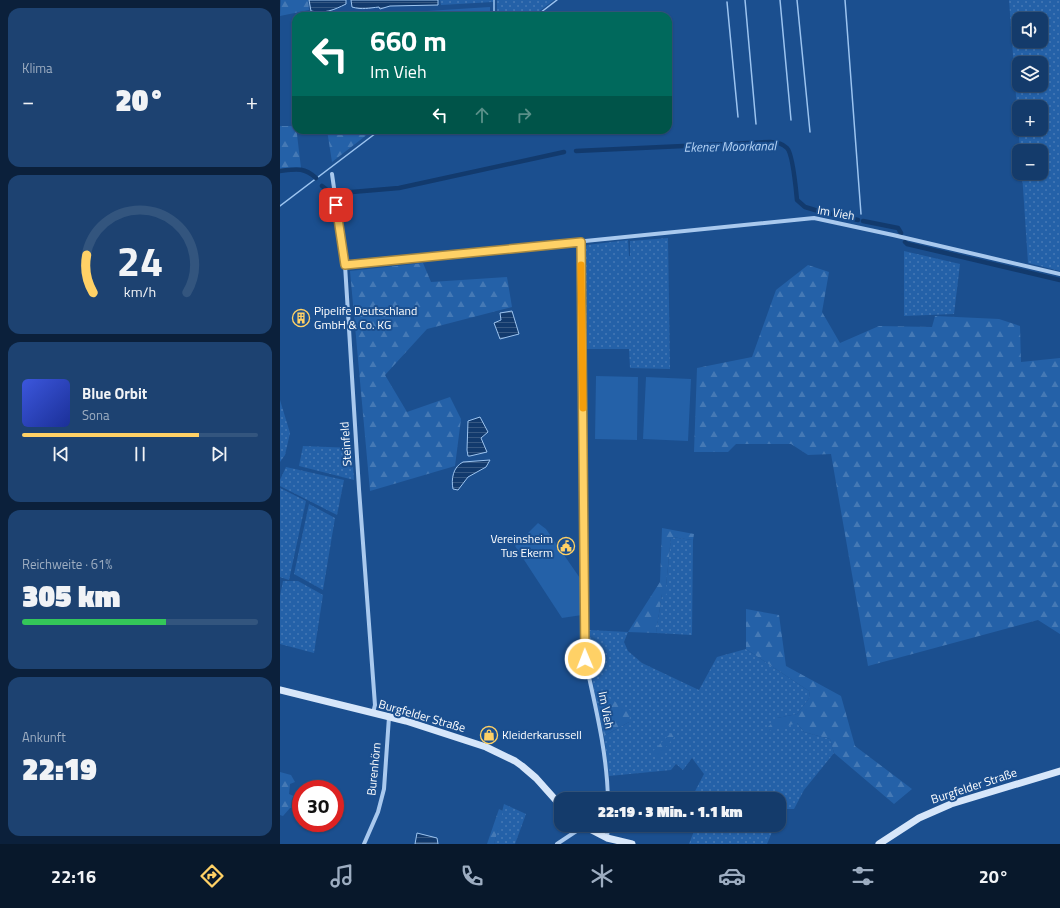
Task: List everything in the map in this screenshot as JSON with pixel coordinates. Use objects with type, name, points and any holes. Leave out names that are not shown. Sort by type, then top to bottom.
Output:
[{"type":"street","name":"Steinfeld","points":[[332,174],[345,265],[359,493],[375,705],[373,713]]},
{"type":"street","name":"Im Vieh","points":[[345,265],[814,218],[1060,274]]},
{"type":"street","name":"Im Vieh","points":[[581,242],[585,659],[606,766],[608,792]]},
{"type":"street","name":"Burgfelder Straße","points":[[280,690],[389,717],[467,740],[494,750],[516,760],[529,771],[554,798]]},
{"type":"street","name":"Burenhörn","points":[[364,844],[378,812],[384,789],[389,717]]},
{"type":"street","name":"Burgfelder Straße","points":[[879,844],[919,818],[951,804],[1060,771]]},
{"type":"street","points":[[557,844],[575,832]]},
{"type":"street","points":[[595,832],[607,838],[632,844]]},
{"type":"street","points":[[607,832],[607,838]]},
{"type":"green space","points":[[281,0],[308,0],[309,10],[292,12],[292,14],[280,16]]},
{"type":"green space","points":[[440,0],[493,0],[493,2],[441,5]]},
{"type":"green space","points":[[497,0],[554,0],[538,12],[497,12]]},
{"type":"green space","points":[[1009,0],[1060,0],[1060,271],[1028,263],[1022,180],[1048,180],[1048,144],[1019,144],[1019,136],[1048,136],[1048,100],[1016,100],[1016,92],[1048,92],[1048,56],[1013,56],[1012,48],[1048,48],[1048,12],[1012,12],[1012,41]]},
{"type":"green space","points":[[490,7],[490,12],[412,12]]},
{"type":"green space","points":[[280,126],[292,126],[292,134],[297,134],[301,168],[280,170]]},
{"type":"green space","points":[[328,134],[368,134],[332,162]]},
{"type":"green space","points":[[668,238],[670,369],[630,368],[629,349],[585,349],[584,248],[587,245],[628,240],[630,256],[630,241]]},
{"type":"green space","points":[[904,251],[960,264],[954,314],[904,316]]},
{"type":"green space","points":[[423,263],[431,282],[507,277],[512,307],[427,329],[385,375],[407,412],[450,397],[461,419],[455,466],[370,491],[350,271]]},
{"type":"green space","points":[[808,265],[829,272],[822,312],[840,343],[879,326],[932,327],[935,316],[999,319],[1020,326],[1021,362],[1060,358],[1060,634],[1038,620],[868,666],[831,454],[808,455],[791,444],[736,444],[728,452],[694,452],[697,368],[752,357],[776,290]]},
{"type":"green space","points":[[596,376],[638,377],[637,440],[595,439]]},
{"type":"green space","points":[[646,377],[691,379],[688,441],[643,439]]},
{"type":"green space","points":[[280,400],[290,433],[285,455],[280,462]]},
{"type":"green space","points":[[303,446],[352,448],[354,480],[299,466]]},
{"type":"green space","points":[[286,467],[344,480],[337,515],[280,486],[280,480]]},
{"type":"green space","points":[[280,488],[306,501],[289,580],[280,577]]},
{"type":"green space","points":[[309,504],[335,518],[323,590],[294,574]]},
{"type":"green space","points":[[538,523],[546,529],[582,581],[582,615],[562,618],[515,546]]},
{"type":"green space","points":[[662,528],[694,534],[693,540],[671,537],[666,586],[669,589],[666,595],[662,594],[656,633],[628,632],[660,582]]},
{"type":"green space","points":[[671,537],[693,540],[692,635],[656,633],[662,594],[666,586]]},
{"type":"green space","points":[[283,581],[298,581],[323,595],[314,653],[280,644],[280,596]]},
{"type":"green space","points":[[746,609],[779,615],[786,666],[841,696],[855,746],[912,789],[894,804],[834,753],[830,739],[804,732],[797,723],[762,733],[777,718],[797,714],[810,697],[809,691],[746,649]]},
{"type":"green space","points":[[589,630],[628,632],[624,642],[628,651],[642,663],[699,690],[717,657],[746,649],[809,691],[810,697],[797,714],[777,718],[797,723],[804,732],[830,739],[834,753],[804,790],[794,809],[786,809],[786,792],[695,792],[704,774],[692,758],[683,770],[676,764],[671,770],[609,776],[604,736],[629,722],[606,703],[597,705],[589,662]]},
{"type":"green space","points":[[609,698],[631,711],[629,722],[604,736],[597,705],[605,703]]},
{"type":"green space","points":[[672,732],[675,736],[657,758],[651,753]]},
{"type":"green space","points":[[280,772],[291,775],[294,780],[292,780],[292,783],[290,784],[289,794],[292,795],[292,808],[290,808],[283,816],[280,815]]},
{"type":"green space","points":[[504,804],[526,814],[515,844],[494,844]]},
{"type":"green space","points":[[499,809],[503,811],[494,844],[487,844]]},
{"type":"green space","points":[[694,832],[772,832],[767,844],[689,844]]},
{"type":"shaded area","points":[[309,0],[346,0],[346,4],[329,11],[316,12],[311,11]]},
{"type":"shaded area","points":[[351,0],[438,0],[438,5],[390,6],[380,9],[379,7],[359,8],[352,7]]},
{"type":"shaded area","points":[[512,311],[519,334],[500,339],[494,323],[501,320],[500,313]]},
{"type":"shaded area","points":[[480,417],[488,432],[481,438],[487,452],[468,456],[468,421]]},
{"type":"shaded area","points":[[490,460],[486,467],[468,477],[458,490],[453,489],[452,481],[455,470],[460,464],[463,462]]},
{"type":"shaded area","points":[[417,833],[437,838],[438,844],[415,844]]},
{"type":"waterway","points":[[494,0],[494,12]]},
{"type":"waterway","points":[[541,12],[557,0]]},
{"type":"waterway","points":[[745,0],[756,124]]},
{"type":"waterway","points":[[780,0],[791,120]]},
{"type":"waterway","points":[[797,0],[810,132]]},
{"type":"waterway","points":[[845,0],[861,214]]},
{"type":"waterway","points":[[727,2],[738,117]]},
{"type":"waterway","points":[[280,206],[375,134]]},
{"type":"waterway","name":"Ekener Moorkanal","points":[[576,151],[770,142],[777,143],[785,146],[791,157],[797,200],[805,207],[858,220]]},
{"type":"waterway","name":"Ekener Moorkanal","points":[[340,193],[399,188],[564,152]]},
{"type":"waterway","name":"Ekener Moorkanal","points":[[280,171],[304,170],[316,178]]},
{"type":"waterway","name":"Ekener Moorkanal","points":[[322,186],[331,193]]},
{"type":"waterway","name":"Ekener Moorkanal","points":[[863,221],[898,228],[901,233]]},
{"type":"waterway","name":"Ekener Moorkanal","points":[[905,242],[907,244],[1060,280]]},
{"type":"slow traffic","points":[[581,265],[583,408]]},
{"type":"place","name":"Pipelife Deutschland GmbH & Co. KG","points":[[301,318]]},
{"type":"place","name":"Vereinsheim Tus Ekerm","points":[[566,546]]},
{"type":"place","name":"Kleiderkarussell","points":[[489,735]]},
{"type":"route","points":[[336,205],[345,265],[581,242],[585,659]]}]
